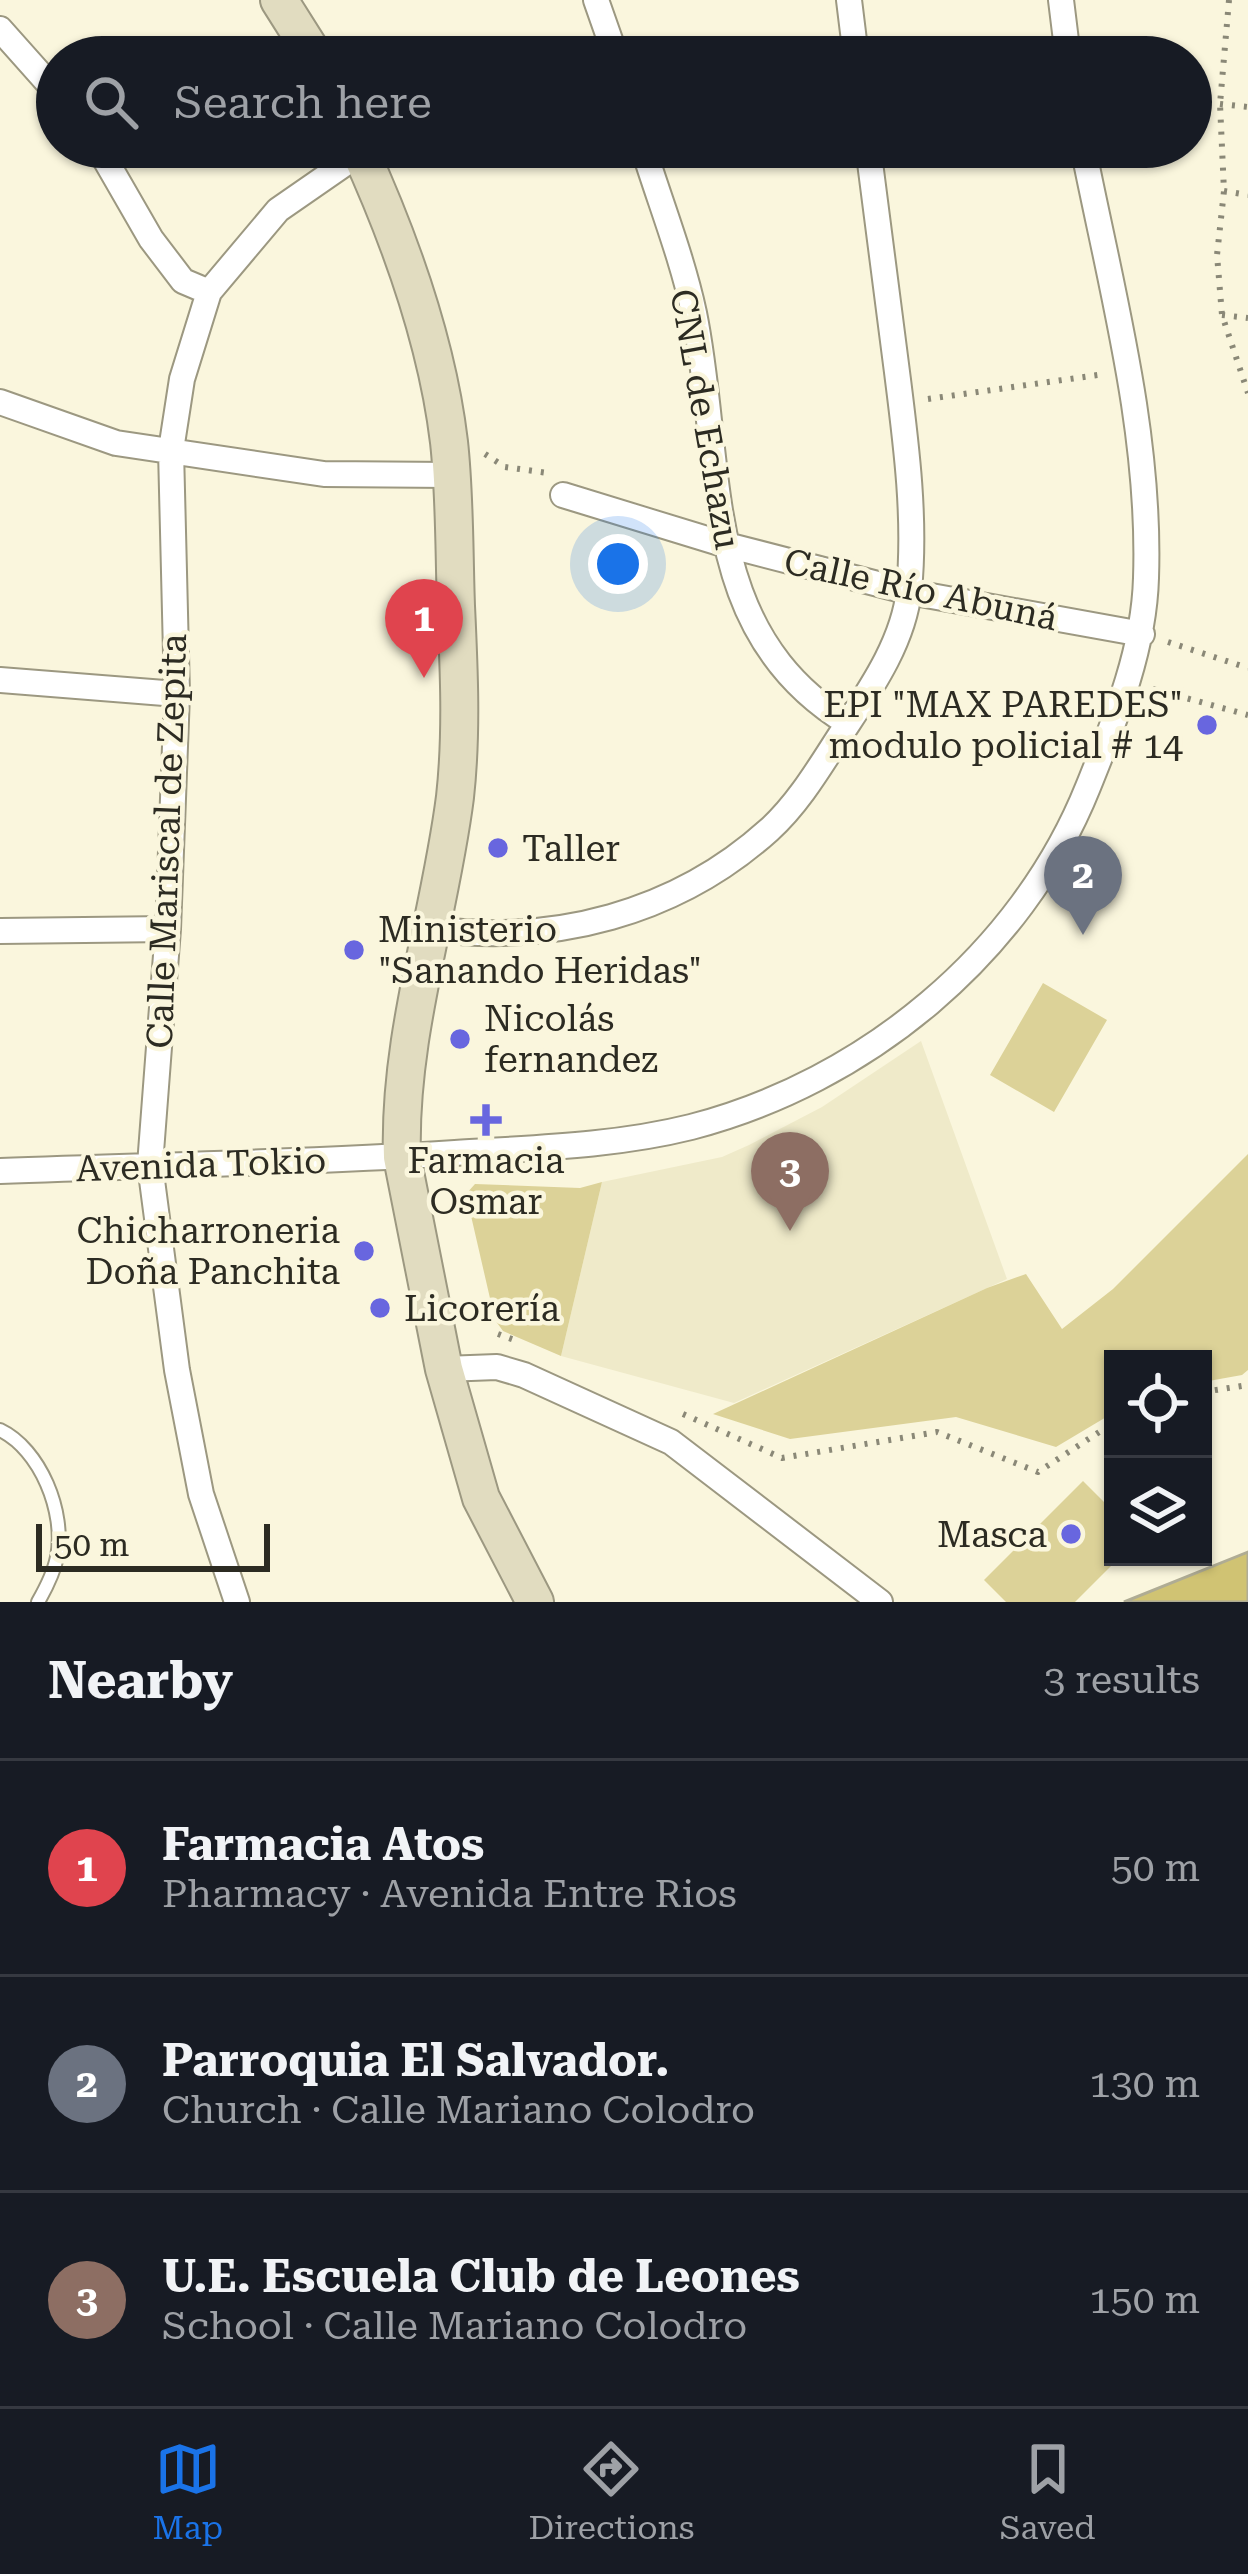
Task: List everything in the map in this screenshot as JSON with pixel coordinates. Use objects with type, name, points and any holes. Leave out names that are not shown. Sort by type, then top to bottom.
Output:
[{"type":"main road","points":[[279,0],[302,36]]},
{"type":"main road","points":[[369,168],[416,299],[443,404],[451,476],[459,750],[408,1070],[402,1157],[444,1369],[481,1498],[535,1602]]},
{"type":"street","points":[[596,0],[609,36]]},
{"type":"street","points":[[849,0],[853,36]]},
{"type":"street","points":[[1061,0],[1065,36]]},
{"type":"street","points":[[0,29],[36,69]]},
{"type":"street","points":[[110,168],[151,239],[183,281],[209,292]]},
{"type":"street","name":"Calle Mariscal de Zepita","points":[[237,1602],[196,1473],[150,1166],[168,929],[177,694],[171,450],[182,380],[209,292],[278,210],[336,168]]},
{"type":"street","name":"CNL de Echazu","points":[[649,168],[694,313],[723,544],[749,618],[780,668],[818,705],[848,723]]},
{"type":"street","points":[[432,929],[470,934],[566,929],[610,920],[653,903],[733,857],[770,829],[799,796],[875,684],[909,592],[909,482],[871,168]]},
{"type":"street","name":"Avenida Tokio","points":[[0,1171],[402,1157],[612,1142],[692,1126],[783,1095],[859,1055],[924,1008],[980,956],[1034,889],[1072,826],[1142,634],[1144,504],[1128,370],[1087,168]]},
{"type":"street","points":[[0,403],[116,443],[324,474],[451,476]]},
{"type":"street","name":"Calle Río Abuná","points":[[563,495],[723,544],[909,592],[1142,634]]},
{"type":"street","points":[[0,680],[177,694]]},
{"type":"street","points":[[0,931],[168,929]]},
{"type":"street","points":[[444,1369],[497,1367],[524,1375],[671,1442],[880,1602]]},
{"type":"lane","points":[[0,1430],[16,1438],[40,1468],[56,1515],[58,1554],[38,1602]]},
{"type":"path","points":[[1229,0],[1220,104],[1224,191],[1217,255],[1222,315],[1248,393]]},
{"type":"path","points":[[1220,104],[1248,107]]},
{"type":"path","points":[[1224,191],[1248,195]]},
{"type":"path","points":[[1222,315],[1248,318]]},
{"type":"path","points":[[901,403],[1128,370]]},
{"type":"path","points":[[484,454],[498,465],[536,471]]},
{"type":"path","points":[[1142,634],[1248,668]]},
{"type":"path","points":[[1126,682],[1248,715]]},
{"type":"path","points":[[498,1334],[533,1348]]},
{"type":"path","points":[[1212,1391],[1248,1385]]},
{"type":"path","points":[[667,1408],[782,1458],[937,1432],[1038,1472],[1104,1430]]},
{"type":"shaded area","points":[[1043,983],[1107,1020],[1054,1112],[990,1075]]},
{"type":"shaded area","points":[[921,1041],[1007,1279],[734,1403],[561,1356],[602,1182],[722,1157],[822,1107]]},
{"type":"shaded area","points":[[1248,1154],[1248,1370],[1242,1375],[1212,1380],[1212,1350],[1104,1350],[1104,1418],[1056,1447],[956,1417],[790,1439],[713,1414],[1026,1274],[1062,1329],[1113,1289]]},
{"type":"shaded area","points":[[602,1182],[561,1356],[503,1331],[495,1320],[466,1194],[475,1184],[580,1188]]},
{"type":"shaded area","name":"Masca","points":[[1083,1481],[1104,1502],[1104,1566],[1111,1566],[1075,1602],[1006,1602],[984,1580]]},
{"type":"building","points":[[1248,1552],[1248,1602],[1124,1602]]},
{"type":"place","name":"Farmacia Atos","points":[[424,678]]},
{"type":"place","name":"EPI \"MAX PAREDES\" modulo policial # 14","points":[[1207,725]]},
{"type":"place","name":"Taller","points":[[498,848]]},
{"type":"place","name":"Parroquia El Salvador.","points":[[1083,935]]},
{"type":"place","name":"Ministerio \"Sanando Heridas\"","points":[[354,950]]},
{"type":"place","name":"Nicolás fernandez","points":[[460,1039]]},
{"type":"place","name":"Farmacia Osmar","points":[[486,1120]]},
{"type":"place","name":"U.E. Escuela Club de Leones","points":[[790,1231]]},
{"type":"place","name":"Chicharroneria Doña Panchita","points":[[364,1251]]},
{"type":"place","name":"Licorería","points":[[380,1308]]},
{"type":"place","name":"Masca","points":[[1071,1534]]}]
